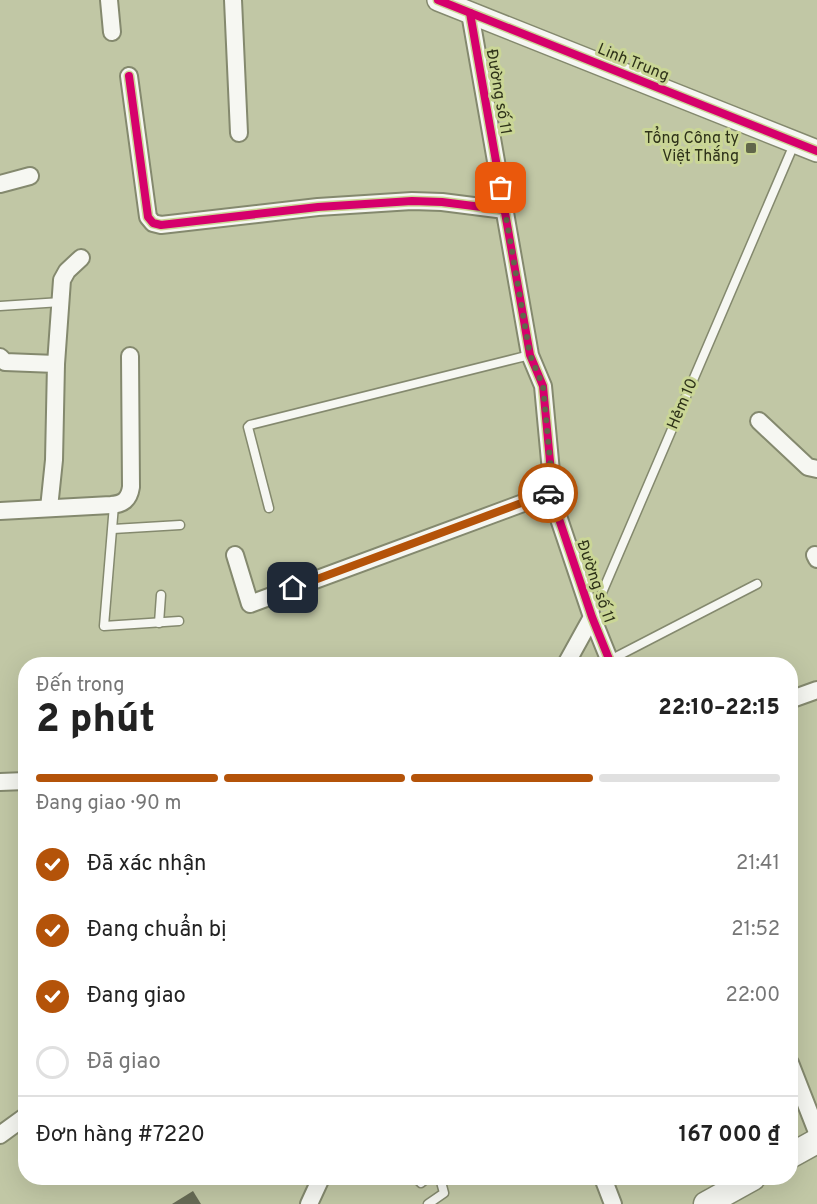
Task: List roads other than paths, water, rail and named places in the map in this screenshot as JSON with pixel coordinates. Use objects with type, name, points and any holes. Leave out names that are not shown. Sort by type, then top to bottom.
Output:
[{"type":"main road","points":[[798,1152],[817,1141]]},
{"type":"main road","points":[[706,1204],[740,1185]]},
{"type":"street","points":[[110,0],[112,32]]},
{"type":"street","points":[[233,0],[239,133]]},
{"type":"street","name":"Linh Trung","points":[[438,0],[817,151]]},
{"type":"street","name":"Đường số 11","points":[[470,13],[530,355],[543,386],[554,504],[592,617],[609,657]]},
{"type":"street","points":[[129,76],[148,217],[153,223],[161,225],[318,207],[412,201],[442,202],[505,210]]},
{"type":"street","points":[[0,184],[30,176]]},
{"type":"street","points":[[49,508],[54,460],[56,364],[64,275],[81,258]]},
{"type":"street","points":[[0,511],[114,505],[127,499],[131,487],[130,356]]},
{"type":"street","points":[[0,357],[5,362],[56,364]]},
{"type":"street","points":[[759,421],[808,467],[817,469]]},
{"type":"street","points":[[235,555],[250,604],[553,492]]},
{"type":"street","name":"Hẻm 10","points":[[570,657],[592,617]]},
{"type":"street","points":[[798,697],[817,690]]},
{"type":"street","points":[[0,782],[18,781]]},
{"type":"street","points":[[798,1083],[817,1132]]},
{"type":"street","points":[[1,1133],[18,1121]]},
{"type":"street","points":[[309,1204],[318,1185]]},
{"type":"street","points":[[606,1185],[613,1204]]},
{"type":"lane","name":"Hẻm 10","points":[[592,617],[795,142]]},
{"type":"lane","points":[[0,306],[61,302]]},
{"type":"lane","points":[[269,508],[248,427],[250,425],[530,355]]},
{"type":"lane","points":[[114,505],[105,626],[179,621]]},
{"type":"lane","points":[[113,530],[180,525]]},
{"type":"lane","points":[[620,657],[757,584]]},
{"type":"lane","points":[[159,623],[160,595]]},
{"type":"lane","points":[[429,1204],[444,1193],[442,1185]]},
{"type":"place","name":"Tổng Công ty Việt Thắng","points":[[751,148]]}]
